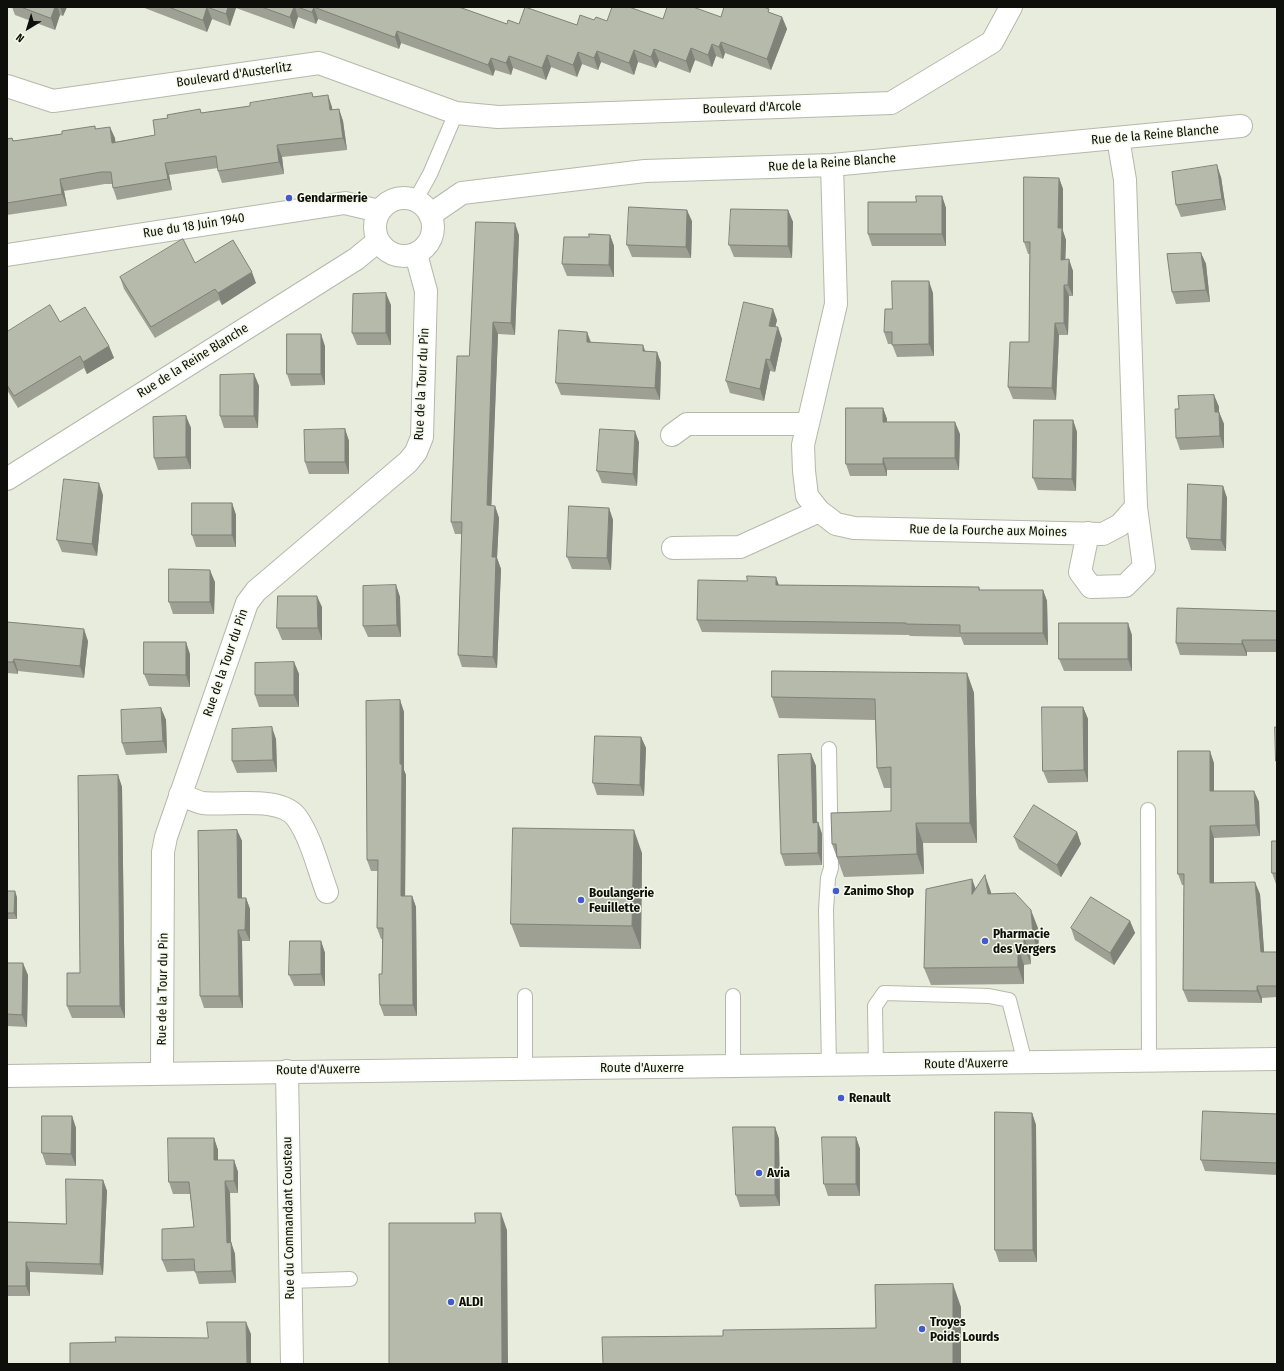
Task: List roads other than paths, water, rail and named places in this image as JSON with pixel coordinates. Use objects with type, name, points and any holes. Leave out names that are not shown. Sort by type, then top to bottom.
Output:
[{"type":"street","name":"Boulevard d'Arcole","points":[[456,113],[498,117],[891,103],[992,42],[1011,7]]},
{"type":"street","name":"Boulevard d'Austerlitz","points":[[7,86],[53,101],[319,63],[456,113]]},
{"type":"street","name":"Rue de la Reine Blanche","points":[[423,208],[462,193],[645,171],[832,165],[1241,126]]},
{"type":"street","points":[[1088,533],[1080,572],[1091,587],[1125,586],[1144,567],[1136,507],[1125,180],[1118,138]]},
{"type":"street","name":"Rue de la Fourche aux Moines","points":[[832,165],[836,304],[803,445],[807,496],[819,511],[836,524],[854,528],[1103,534],[1120,525],[1136,507]]},
{"type":"street","points":[[406,198],[423,208],[433,224],[429,242],[423,249],[416,254],[399,256],[390,253],[378,241],[375,227],[380,211],[386,204],[395,199],[406,198]]},
{"type":"street","name":"Rue du 18 Juin 1940","points":[[7,255],[345,203],[380,211]]},
{"type":"street","name":"Rue de la Reine Blanche","points":[[7,479],[356,259],[378,241]]},
{"type":"street","name":"Rue de la Tour du Pin","points":[[162,1073],[163,852],[166,837],[247,603],[256,591],[408,462],[416,452],[422,437],[426,291],[416,254]]},
{"type":"street","points":[[672,435],[687,424],[808,424]]},
{"type":"street","points":[[673,548],[740,547],[819,511]]},
{"type":"street","points":[[180,795],[202,803],[266,804],[285,808],[296,818],[312,848],[326,892]]},
{"type":"street","name":"Route d'Auxerre","points":[[7,1076],[288,1071],[829,1066],[1277,1059]]},
{"type":"street","name":"Rue du Commandant Cousteau","points":[[288,1071],[292,1364]]},
{"type":"lane","points":[[423,208],[430,174],[456,113]]},
{"type":"lane","points":[[829,749],[831,868],[828,878],[826,910],[829,1066]]},
{"type":"lane","points":[[1148,810],[1149,1061]]},
{"type":"lane","points":[[876,1065],[875,1006],[884,993],[989,996],[1008,1000],[1024,1063]]},
{"type":"lane","points":[[525,996],[525,1068]]},
{"type":"lane","points":[[733,996],[733,1067]]},
{"type":"lane","points":[[290,1281],[350,1279]]},
{"type":"place","name":"Gendarmerie","points":[[289,198]]},
{"type":"place","name":"Zanimo Shop","points":[[836,891]]},
{"type":"place","name":"Boulangerie Feuillette","points":[[581,900]]},
{"type":"place","name":"Pharmacie des Vergers","points":[[985,941]]},
{"type":"place","name":"Renault","points":[[841,1098]]},
{"type":"place","name":"Avia","points":[[759,1173]]},
{"type":"place","name":"ALDI","points":[[451,1302]]},
{"type":"place","name":"Troyes Poids Lourds","points":[[922,1329]]}]
